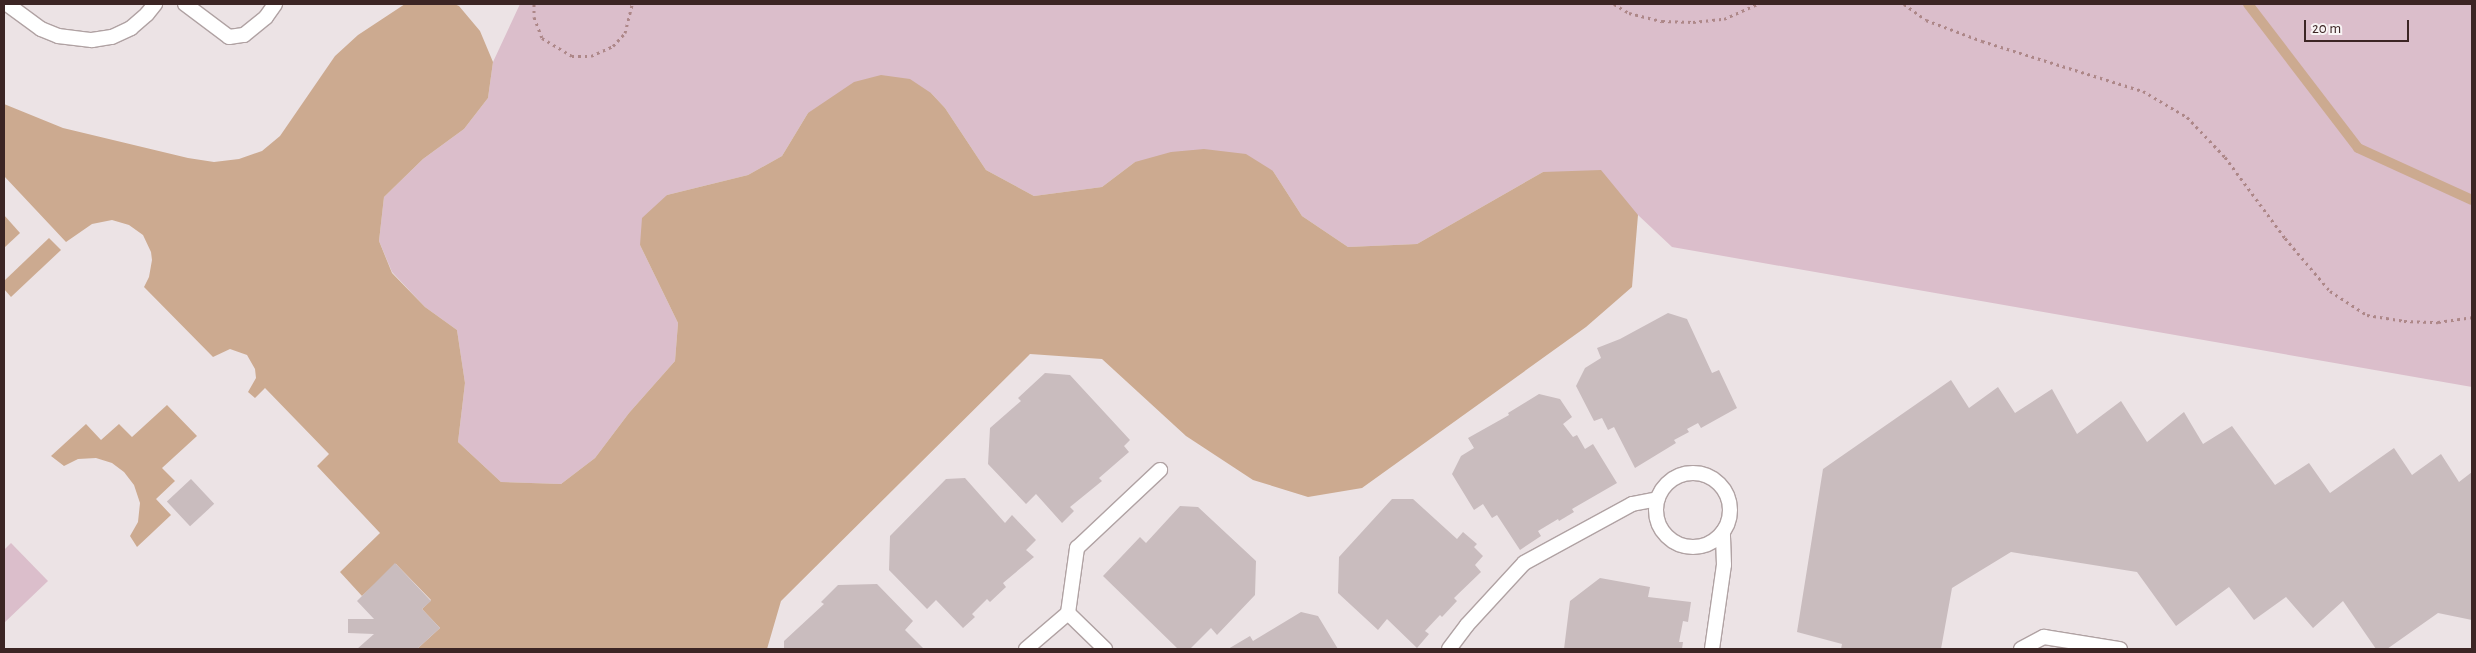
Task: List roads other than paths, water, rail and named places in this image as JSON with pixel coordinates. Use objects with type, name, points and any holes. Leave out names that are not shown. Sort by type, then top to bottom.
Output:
[{"type":"street","points":[[7,4],[41,29],[58,36],[92,40],[112,37],[130,28],[155,4]]},
{"type":"street","points":[[185,4],[229,37],[244,35],[266,17],[275,4]]},
{"type":"street","points":[[1026,649],[1068,613],[1077,548],[1160,470]]},
{"type":"street","points":[[1712,649],[1724,565],[1722,532],[1730,511],[1728,497],[1719,484],[1710,476],[1694,472],[1674,478],[1661,490],[1656,513],[1658,521],[1662,531],[1675,543],[1691,547],[1704,546],[1722,532]]},
{"type":"street","points":[[1449,649],[1467,625],[1524,563],[1632,504],[1658,499]]},
{"type":"street","points":[[1068,613],[1105,649]]},
{"type":"street","points":[[2022,649],[2044,636],[2120,649]]},
{"type":"waterway","points":[[2248,4],[2358,148],[2472,200]]}]
